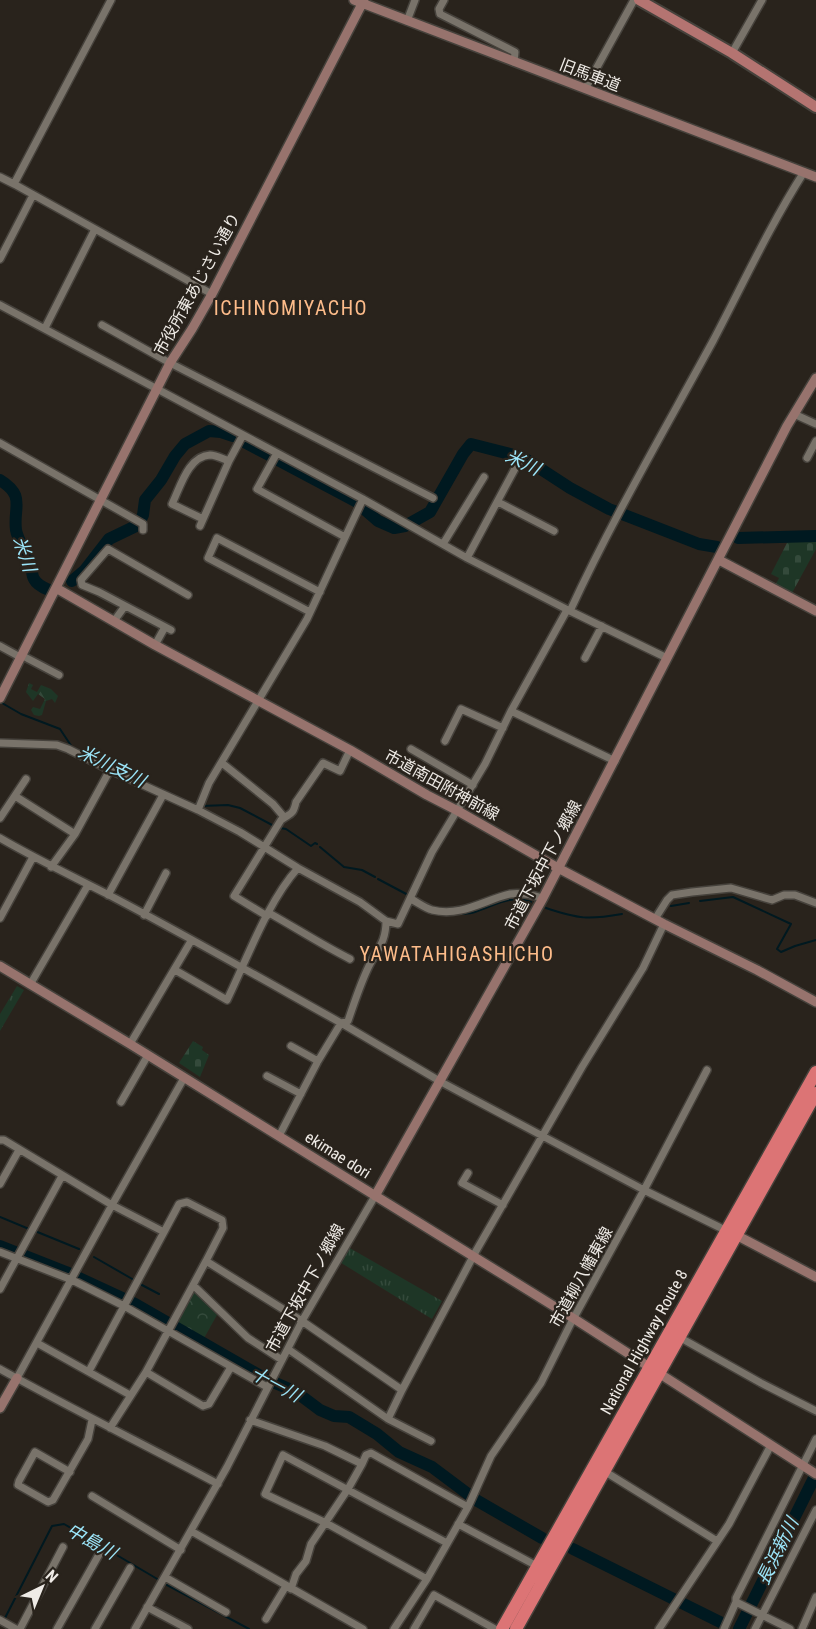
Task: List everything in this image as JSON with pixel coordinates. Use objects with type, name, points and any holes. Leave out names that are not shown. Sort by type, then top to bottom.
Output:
[{"type":"highway","name":"National Highway Route 8","points":[[519,1628],[604,1471],[654,1370],[679,1336],[816,1072]]},
{"type":"highway","name":"National Highway Route 8","points":[[502,1629],[654,1370],[731,1233],[816,1093]]},
{"type":"main road","points":[[639,0],[732,53],[816,107]]},
{"type":"street","points":[[14,184],[111,0]]},
{"type":"street","points":[[407,21],[415,0]]},
{"type":"street","points":[[444,0],[439,9],[440,14],[515,52],[514,62]]},
{"type":"street","points":[[585,89],[634,0]]},
{"type":"street","points":[[732,53],[762,0]]},
{"type":"street","name":"旧馬車道","points":[[360,1],[816,177]]},
{"type":"street","name":"市役所東あじさい通り","points":[[0,698],[20,656],[60,591],[101,499],[157,388],[212,294],[360,1]]},
{"type":"street","points":[[0,743],[57,745],[198,810],[360,902],[386,921],[398,924],[432,852],[473,785],[511,711],[568,610],[618,512],[713,340],[773,222],[804,172]]},
{"type":"street","points":[[0,177],[212,294]]},
{"type":"street","points":[[0,259],[33,195]]},
{"type":"street","points":[[45,328],[95,229]]},
{"type":"street","points":[[0,305],[363,499],[467,558],[667,658]]},
{"type":"street","points":[[102,325],[170,363],[433,498]]},
{"type":"street","points":[[816,378],[794,414],[816,424]]},
{"type":"street","name":"市道下坂中下ノ郷線","points":[[135,1629],[218,1484],[302,1321],[543,898],[794,414]]},
{"type":"street","points":[[229,461],[213,455],[197,460],[189,469],[172,504],[202,522],[243,435]]},
{"type":"street","points":[[807,458],[816,441]]},
{"type":"street","points":[[0,443],[141,524]]},
{"type":"street","points":[[277,453],[257,489],[345,537]]},
{"type":"street","points":[[467,558],[518,463]]},
{"type":"street","points":[[442,544],[484,477]]},
{"type":"street","points":[[198,810],[209,783],[310,612],[363,499]]},
{"type":"street","points":[[498,502],[554,531]]},
{"type":"street","points":[[310,612],[208,558],[212,542],[217,538],[320,592]]},
{"type":"street","points":[[155,645],[168,629],[80,582],[108,549],[188,595]]},
{"type":"street","points":[[719,560],[816,611]]},
{"type":"street","points":[[20,656],[37,633],[54,601],[61,596],[60,591]]},
{"type":"street","name":"市道南田附神前線","points":[[60,591],[350,750],[558,868],[816,1002]]},
{"type":"street","points":[[114,621],[125,606]]},
{"type":"street","points":[[585,658],[602,626]]},
{"type":"street","points":[[0,646],[59,675]]},
{"type":"street","points":[[445,741],[461,709],[503,728]]},
{"type":"street","points":[[511,711],[615,761]]},
{"type":"street","points":[[411,748],[473,785]]},
{"type":"street","points":[[350,750],[340,771],[323,763],[296,802],[295,809],[290,816],[281,819],[234,896],[350,959]]},
{"type":"street","points":[[222,763],[273,804],[284,817]]},
{"type":"street","points":[[51,867],[75,834],[110,771]]},
{"type":"street","points":[[0,818],[26,779]]},
{"type":"street","points":[[108,895],[163,795]]},
{"type":"street","points":[[15,796],[75,834]]},
{"type":"street","points":[[0,838],[243,968],[438,1081],[644,1190],[816,1277]]},
{"type":"street","points":[[0,918],[33,857]]},
{"type":"street","points":[[175,970],[227,1000],[268,914],[298,868]]},
{"type":"street","points":[[144,915],[166,873]]},
{"type":"street","points":[[31,983],[88,885]]},
{"type":"street","points":[[388,1419],[473,1257],[582,1067],[643,968],[667,900],[672,895],[731,888],[772,900],[784,895],[795,895],[816,903]]},
{"type":"street","points":[[411,899],[432,910],[453,910],[475,908],[512,894],[543,898]]},
{"type":"street","points":[[279,1136],[318,1061],[341,1023],[348,1021],[368,968],[386,935],[386,921]]},
{"type":"street","points":[[130,1044],[191,941]]},
{"type":"street","name":"ekimae dori","points":[[0,966],[573,1318],[816,1474]]},
{"type":"street","points":[[291,1046],[318,1061]]},
{"type":"street","points":[[121,1101],[148,1055]]},
{"type":"street","name":"市道柳八幡東線","points":[[394,1629],[427,1579],[468,1507],[491,1456],[541,1383],[573,1318],[707,1070]]},
{"type":"street","points":[[267,1076],[301,1094]]},
{"type":"street","points":[[0,1408],[184,1078]]},
{"type":"street","points":[[0,1140],[164,1233]]},
{"type":"street","points":[[0,1184],[19,1150]]},
{"type":"street","points":[[468,1173],[462,1184],[503,1205]]},
{"type":"street","points":[[0,1289],[62,1176]]},
{"type":"street","points":[[89,1371],[179,1204],[187,1202],[222,1221],[224,1228],[146,1372],[110,1428]]},
{"type":"street","points":[[0,1252],[18,1255],[74,1276],[170,1327],[231,1367],[269,1383]]},
{"type":"street","points":[[206,1261],[302,1321],[402,1390]]},
{"type":"street","points":[[193,1285],[249,1338],[282,1360]]},
{"type":"street","points":[[679,1336],[761,1383],[816,1411]]},
{"type":"street","points":[[37,1343],[130,1395]]},
{"type":"street","points":[[288,1349],[388,1419],[431,1441]]},
{"type":"street","points":[[146,1372],[203,1406],[209,1404],[231,1367]]},
{"type":"street","points":[[0,1368],[92,1420],[218,1484]]},
{"type":"street","points":[[69,1472],[35,1452],[18,1485],[48,1502],[53,1500],[88,1439],[92,1420]]},
{"type":"street","points":[[250,1420],[325,1446],[362,1464]]},
{"type":"street","points":[[790,1629],[738,1603],[736,1598],[816,1439]]},
{"type":"street","points":[[659,1629],[717,1541],[771,1445]]},
{"type":"street","points":[[266,1619],[306,1561],[311,1544],[348,1488],[366,1455],[371,1453],[468,1507]]},
{"type":"street","points":[[427,1579],[326,1523],[265,1494],[283,1455],[447,1543]]},
{"type":"street","points":[[604,1471],[717,1541]]},
{"type":"street","points":[[92,1496],[181,1550]]},
{"type":"street","points":[[755,1629],[816,1510]]},
{"type":"street","points":[[458,1524],[537,1566]]},
{"type":"street","points":[[191,1532],[363,1629]]},
{"type":"street","points":[[2,1624],[18,1629],[63,1547]]},
{"type":"street","points":[[57,1629],[100,1551]]},
{"type":"street","points":[[95,1629],[130,1568]]},
{"type":"street","points":[[163,1581],[226,1612]]},
{"type":"street","points":[[414,1629],[434,1595],[495,1629]]},
{"type":"street","points":[[802,1629],[816,1597]]},
{"type":"street","points":[[724,1629],[738,1603]]},
{"type":"street","points":[[147,1607],[188,1629]]},
{"type":"green space","points":[[788,541],[816,541],[816,549],[792,593],[776,584],[779,578],[771,574]]},
{"type":"green space","points":[[29,683],[33,685],[31,689],[37,692],[41,685],[51,689],[58,696],[55,703],[52,699],[46,701],[42,715],[34,715],[31,710],[33,707],[40,709],[45,699],[38,694],[33,701],[26,692]]},
{"type":"green space","points":[[17,986],[24,990],[0,1031],[0,1014]]},
{"type":"green space","points":[[193,1041],[203,1047],[202,1050],[209,1055],[200,1077],[179,1063]]},
{"type":"green space","points":[[348,1247],[442,1301],[432,1319],[338,1261]]},
{"type":"green space","points":[[194,1290],[217,1315],[203,1340],[176,1325]]},
{"type":"waterway","name":"米川","points":[[72,581],[85,570],[109,539],[138,525],[143,515],[145,500],[185,444],[209,431],[233,436]]},
{"type":"waterway","name":"米川","points":[[246,443],[271,456]]},
{"type":"waterway","name":"米川","points":[[363,508],[378,521],[394,528],[405,526],[430,512],[471,444],[527,460],[570,488],[609,509],[699,544],[717,547]]},
{"type":"waterway","name":"米川","points":[[276,459],[357,502]]},
{"type":"waterway","name":"米川","points":[[0,480],[13,491],[16,497],[16,530],[30,561],[33,578],[39,585],[49,590]]},
{"type":"waterway","name":"米川","points":[[738,538],[816,536]]},
{"type":"waterway","name":"米川支川","points":[[2,703],[21,714],[60,729],[72,747],[106,760],[115,769]]},
{"type":"waterway","name":"米川支川","points":[[201,806],[228,805],[240,808],[274,826]]},
{"type":"waterway","name":"米川支川","points":[[280,828],[286,829],[311,846],[317,844]]},
{"type":"waterway","name":"米川支川","points":[[320,847],[344,867],[362,870],[375,877]]},
{"type":"waterway","name":"米川支川","points":[[378,879],[410,896]]},
{"type":"waterway","name":"米川支川","points":[[700,901],[733,897],[791,924],[777,949],[781,952],[816,940]]},
{"type":"waterway","name":"米川支川","points":[[456,914],[473,913],[516,899],[531,902]]},
{"type":"waterway","name":"米川支川","points":[[671,906],[689,903]]},
{"type":"waterway","name":"米川支川","points":[[546,908],[584,917],[622,914]]},
{"type":"waterway","points":[[0,1217],[29,1229]]},
{"type":"waterway","points":[[35,1231],[79,1249]]},
{"type":"waterway","name":"十一川","points":[[0,1246],[66,1272],[135,1304],[264,1378],[296,1392],[320,1410],[334,1416],[349,1417],[377,1434],[399,1452],[432,1467],[476,1500],[542,1538]]},
{"type":"waterway","points":[[94,1257],[134,1280]]},
{"type":"waterway","points":[[140,1284],[159,1294]]},
{"type":"waterway","name":"長浜新川","points":[[739,1629],[816,1474]]},
{"type":"waterway","name":"中島川","points":[[5,1618],[52,1526],[64,1524],[159,1580]]},
{"type":"waterway","name":"十一川","points":[[573,1549],[720,1622]]},
{"type":"waterway","name":"中島川","points":[[167,1585],[249,1629]]},
{"type":"district","name":"ICHINOMIYACHO","points":[[291,308]]},
{"type":"district","name":"YAWATAHIGASHICHO","points":[[457,954]]}]
